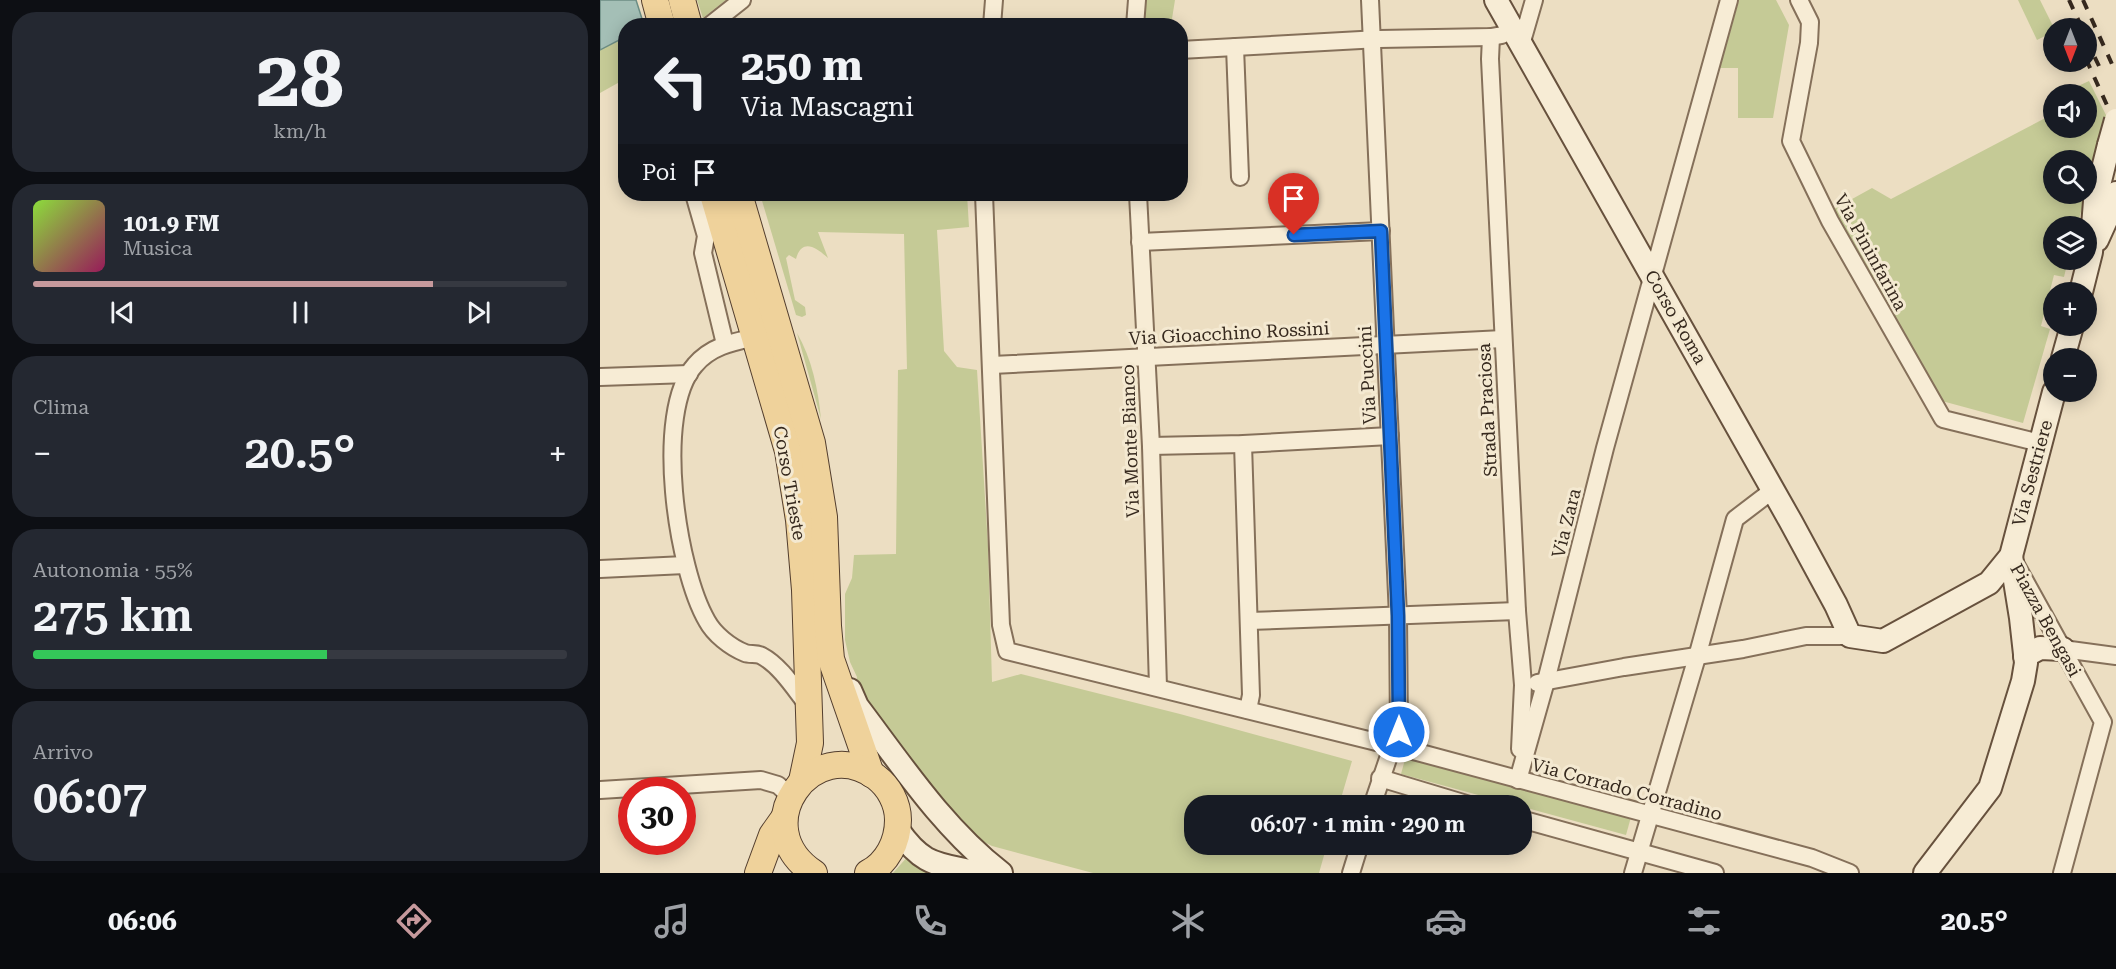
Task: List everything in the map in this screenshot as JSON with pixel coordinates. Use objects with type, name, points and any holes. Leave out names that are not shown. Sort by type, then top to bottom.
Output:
[{"type":"main road","name":"Corso Roma","points":[[1496,0],[1773,490],[1836,605],[1850,636]]},
{"type":"main road","points":[[2094,216],[2095,201],[2116,120]]},
{"type":"main road","points":[[2097,239],[2116,192]]},
{"type":"main road","name":"Corso Trieste","points":[[715,201],[788,451],[799,520],[806,590],[810,743],[792,798]]},
{"type":"main road","name":"Corso Trieste","points":[[741,201],[812,443],[824,517],[831,659],[871,774]]},
{"type":"main road","name":"Via Sestriere","points":[[1989,583],[2011,556],[2051,402]]},
{"type":"main road","name":"Piazza Bengasi","points":[[1925,873],[1990,788],[2023,681],[2025,656],[2011,556]]},
{"type":"main road","name":"Piazza Bengasi","points":[[1850,636],[1883,641],[1989,583]]},
{"type":"main road","points":[[2025,656],[2040,648],[2063,649]]},
{"type":"main road","points":[[831,659],[857,706],[946,823],[966,844],[1000,873]]},
{"type":"main road","points":[[758,873],[772,835],[792,798],[813,773],[836,766],[854,767],[871,774],[887,788],[898,813],[898,830],[892,849],[880,864],[868,873]]},
{"type":"main road","points":[[792,798],[785,834],[788,845],[796,857],[814,873]]},
{"type":"main road","points":[[898,830],[909,846],[925,860],[978,873]]},
{"type":"street","points":[[700,18],[741,0]]},
{"type":"street","points":[[993,18],[994,0]]},
{"type":"street","points":[[1136,18],[1137,0]]},
{"type":"street","name":"Via Puccini","points":[[1370,0],[1398,616],[1399,732],[1375,795]]},
{"type":"street","points":[[1188,50],[1372,39],[1517,38],[1534,0]]},
{"type":"street","name":"Via Zara","points":[[1518,780],[1546,681],[1605,448],[1729,0]]},
{"type":"street","name":"Via Pininfarina","points":[[1799,0],[1810,22],[1809,43],[1791,141],[1830,221],[1943,419],[2040,443]]},
{"type":"street","name":"Strada Praciosa","points":[[1491,38],[1490,70],[1516,610],[1523,685],[1518,780]]},
{"type":"street","points":[[1235,47],[1240,177]]},
{"type":"street","points":[[696,201],[706,236],[703,253],[725,344]]},
{"type":"street","points":[[984,201],[992,365]]},
{"type":"street","name":"Via Monte Bianco","points":[[1138,201],[1151,446],[1158,687]]},
{"type":"street","points":[[1140,242],[1381,231]]},
{"type":"street","points":[[756,337],[725,344],[707,353],[694,366],[681,387],[676,406],[673,436],[675,500],[685,565],[692,589],[707,621],[718,636],[745,653],[762,656],[777,668],[809,707]]},
{"type":"street","name":"Via Gioacchino Rossini","points":[[992,365],[1503,339]]},
{"type":"street","name":"Via Corrado Corradino","points":[[992,365],[1001,625],[1007,651],[1417,752],[1812,858],[1850,873]]},
{"type":"street","points":[[600,377],[689,374]]},
{"type":"street","points":[[1151,446],[1244,444],[1390,436]]},
{"type":"street","points":[[1244,444],[1251,695],[1248,710]]},
{"type":"street","points":[[1634,873],[1735,519],[1773,490]]},
{"type":"street","name":"Piazza Bengasi","points":[[2011,556],[2103,722],[2062,873]]},
{"type":"street","points":[[600,570],[685,565]]},
{"type":"street","points":[[1249,621],[1516,610]]},
{"type":"street","points":[[1523,685],[1697,657],[1806,636],[1850,636]]},
{"type":"street","points":[[2063,649],[2116,656]]},
{"type":"street","points":[[1380,778],[1436,795]]},
{"type":"street","points":[[600,790],[761,780],[778,785],[792,798]]},
{"type":"street","points":[[1532,822],[1715,873]]},
{"type":"street","points":[[1351,873],[1357,855]]},
{"type":"green space","points":[[697,0],[726,0],[703,18]]},
{"type":"green space","points":[[1146,0],[1175,0],[1172,18],[1144,18]]},
{"type":"green space","points":[[1739,0],[1776,0],[1789,25],[1773,118],[1738,118],[1738,68],[1720,68]]},
{"type":"green space","points":[[2018,0],[2040,0],[2049,18],[2043,18],[2043,37],[2037,40]]},
{"type":"green space","points":[[618,41],[618,83],[600,93],[600,50]]},
{"type":"green space","points":[[2097,97],[2107,117],[2097,154],[2097,150],[2043,150],[2043,204],[2083,204],[2080,216],[2043,216],[2043,270],[2066,270],[2064,277],[2054,275],[2052,282],[2043,282],[2041,326],[2043,327],[2043,336],[2048,336],[2023,423],[1942,401],[1834,209],[1872,188],[1891,199],[2043,119],[2043,138],[2097,138]]},
{"type":"green space","points":[[762,201],[967,201],[969,227],[937,230],[944,351],[957,367],[977,370],[988,546],[992,682],[1021,674],[1352,761],[1342,795],[1184,795],[1184,855],[1324,855],[1319,873],[1093,873],[992,846],[980,840],[960,821],[854,691],[857,677],[850,662],[845,640],[845,594],[852,578],[854,555],[896,554],[898,370],[907,369],[904,234],[818,232],[828,258],[810,246],[802,248],[796,259],[789,255],[786,258],[795,300],[805,307],[806,315],[802,317],[796,315]]},
{"type":"green space","points":[[797,333],[814,374],[821,419]]},
{"type":"green space","points":[[1406,756],[1631,817],[1626,835],[1532,810],[1532,795],[1478,795],[1401,774]]},
{"type":"green space","points":[[909,855],[945,873],[893,873]]},
{"type":"water","points":[[600,0],[636,0],[642,18],[618,18],[618,41],[600,50]]},
{"type":"railway","points":[[2069,0],[2077,18]]},
{"type":"railway","points":[[2083,0],[2116,73]]},
{"type":"railway","points":[[2097,62],[2099,66]]},
{"type":"railway","points":[[2092,72],[2116,125]]},
{"type":"route","points":[[1294,235],[1381,231],[1398,616],[1399,732]]}]
